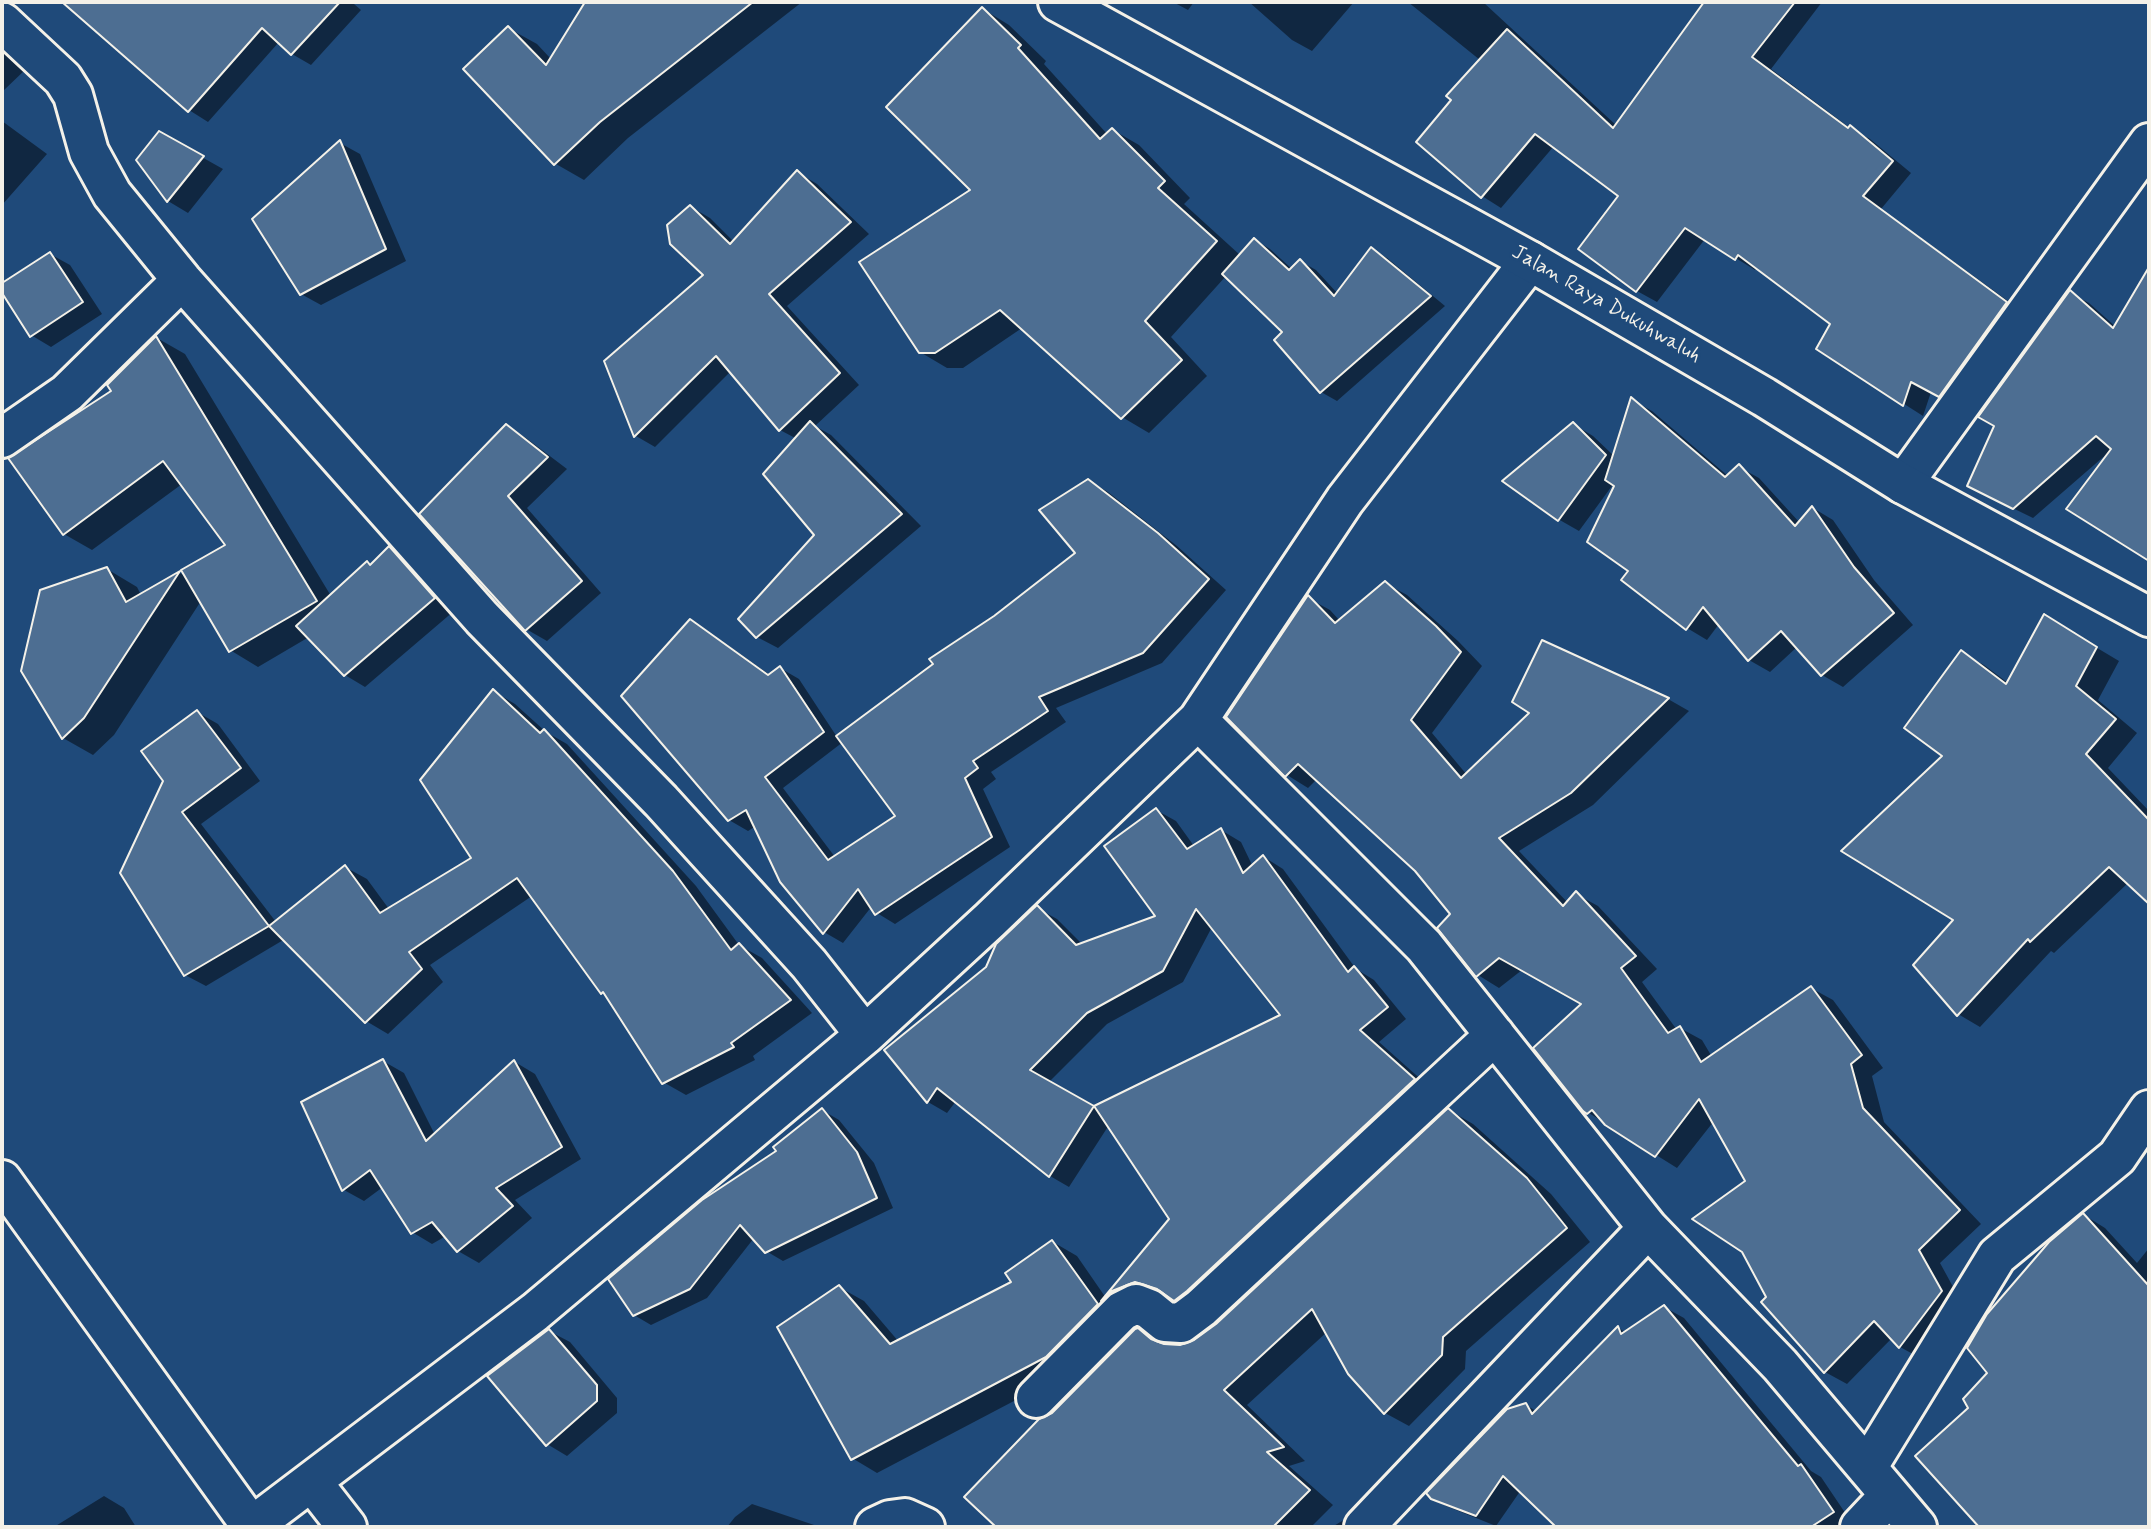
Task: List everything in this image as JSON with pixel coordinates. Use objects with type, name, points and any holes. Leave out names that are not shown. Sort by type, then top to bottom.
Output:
[{"type":"street","name":"Jalan Raya Dukuhwaluh","points":[[1058,2],[1530,261],[1764,397],[1903,484],[2149,617]]},
{"type":"street","points":[[2,22],[63,79],[73,95],[89,152],[112,194],[183,280],[482,618],[661,801],[791,944],[865,1035]]},
{"type":"street","points":[[1903,484],[2149,143]]},
{"type":"street","points":[[2,1180],[252,1527],[535,1312],[865,1035],[990,920],[1198,720],[1345,500],[1530,261]]},
{"type":"street","points":[[2,438],[67,393],[183,280]]},
{"type":"street","points":[[1198,720],[1424,946],[1648,1228],[1780,1365],[1917,1527]]},
{"type":"street","points":[[1036,1398],[1122,1311],[1136,1304],[1149,1309],[1165,1322],[1181,1323],[1201,1308],[1495,1035]]},
{"type":"street","points":[[1860,1527],[1878,1481],[1997,1256],[2116,1157],[2149,1110]]},
{"type":"street","points":[[1364,1527],[1648,1228]]},
{"type":"street","points":[[312,1482],[347,1527]]},
{"type":"street","points":[[875,1527],[890,1520],[905,1518],[925,1527]]},
{"type":"building","points":[[62,2],[340,2],[291,55],[262,28],[188,112]]},
{"type":"building","points":[[585,2],[753,2],[600,122],[554,165],[463,69],[508,26],[546,65]]},
{"type":"building","points":[[1704,2],[1795,2],[1752,57],[1848,128],[1850,125],[1893,161],[1863,196],[2007,302],[1939,397],[1911,382],[1903,406],[1816,349],[1830,324],[1738,255],[1735,260],[1685,228],[1636,292],[1578,249],[1618,196],[1535,134],[1481,198],[1416,142],[1451,100],[1446,96],[1507,29],[1613,128]]},
{"type":"building","points":[[982,7],[1021,45],[1018,48],[1100,139],[1112,128],[1165,181],[1158,188],[1217,241],[1145,321],[1182,360],[1121,419],[1000,310],[935,353],[919,353],[859,262],[970,190],[886,107]]},
{"type":"building","points":[[159,131],[204,156],[167,202],[136,160]]},
{"type":"building","points":[[340,140],[386,249],[300,295],[252,219]]},
{"type":"building","points":[[797,170],[851,222],[769,294],[840,373],[779,431],[716,356],[634,437],[604,361],[703,275],[670,244],[667,225],[690,205],[730,244]]},
{"type":"building","points":[[1254,238],[1289,270],[1300,259],[1334,296],[1371,247],[1431,296],[1320,393],[1274,340],[1282,332],[1222,274]]},
{"type":"building","points":[[50,252],[83,302],[30,337],[2,293],[2,283]]},
{"type":"building","points":[[2149,267],[2149,561],[2066,509],[2111,449],[2096,436],[2013,509],[1967,486],[1994,426],[1978,417],[2070,290],[2113,328]]},
{"type":"building","points":[[156,336],[317,601],[229,652],[181,570],[225,545],[163,461],[63,535],[8,458],[111,391],[107,385]]},
{"type":"building","points":[[1631,397],[1725,477],[1739,464],[1795,526],[1812,506],[1854,567],[1894,613],[1821,676],[1781,631],[1748,661],[1703,607],[1686,630],[1621,580],[1628,571],[1587,542],[1614,486],[1605,480]]},
{"type":"building","points":[[810,421],[902,514],[756,638],[738,619],[814,535],[763,474]]},
{"type":"building","points":[[1573,422],[1606,455],[1558,521],[1502,481]]},
{"type":"building","points":[[506,424],[548,457],[508,496],[582,581],[525,631],[419,514]]},
{"type":"building","points":[[1088,479],[1158,533],[1209,579],[1143,653],[1039,697],[1048,711],[973,761],[978,768],[965,778],[992,837],[875,915],[858,889],[823,934],[780,882],[746,810],[728,821],[621,696],[690,619],[768,675],[780,666],[824,732],[765,777],[828,860],[895,816],[836,736],[933,664],[929,659],[994,616],[1075,553],[1039,510]]},
{"type":"building","points":[[389,546],[435,598],[344,676],[296,626],[367,561],[370,565]]},
{"type":"building","points":[[107,567],[126,602],[180,571],[84,718],[62,739],[21,671],[40,590]]},
{"type":"building","points":[[1385,581],[1461,652],[1411,720],[1461,778],[1529,713],[1512,702],[1542,640],[1669,698],[1571,793],[1499,838],[1563,906],[1576,891],[1636,956],[1621,968],[1668,1033],[1680,1026],[1701,1062],[1811,986],[1862,1055],[1851,1064],[1863,1108],[1960,1210],[1919,1250],[1942,1291],[1899,1348],[1874,1321],[1824,1373],[1761,1302],[1766,1297],[1742,1252],[1692,1219],[1745,1181],[1699,1099],[1655,1157],[1605,1125],[1592,1110],[1587,1114],[1583,1111],[1533,1048],[1581,1004],[1499,958],[1476,977],[1437,928],[1450,914],[1415,871],[1298,764],[1285,777],[1226,717],[1308,595],[1335,623]]},
{"type":"building","points":[[2044,614],[2097,647],[2076,686],[2116,719],[2086,754],[2149,820],[2149,904],[2109,867],[2030,942],[2028,939],[1957,1016],[1913,965],[1953,920],[1841,851],[1942,756],[1904,728],[1961,650],[2006,684]]},
{"type":"building","points":[[493,689],[540,733],[544,729],[673,871],[731,950],[739,943],[791,1000],[731,1043],[734,1047],[662,1084],[603,992],[601,994],[517,878],[409,952],[422,969],[365,1023],[269,926],[345,865],[380,913],[471,858],[420,780]]},
{"type":"building","points":[[197,710],[241,768],[182,812],[269,926],[184,976],[120,873],[163,781],[141,751]]},
{"type":"building","points":[[1156,808],[1187,849],[1221,828],[1243,873],[1263,855],[1348,972],[1354,966],[1388,1007],[1360,1030],[1415,1079],[1174,1301],[1157,1289],[1135,1282],[1112,1291],[1101,1301],[1169,1219],[1094,1106],[1049,1177],[937,1088],[927,1103],[884,1050],[986,967],[996,944],[1037,905],[1076,945],[1155,916],[1104,846]],"holes":[[[1196,909],[1280,1015],[1094,1106],[1030,1070],[1087,1013],[1163,971]]]},
{"type":"building","points":[[383,1059],[426,1141],[514,1060],[562,1147],[496,1188],[513,1206],[457,1252],[432,1222],[411,1234],[370,1170],[342,1191],[301,1102]]},
{"type":"building","points":[[822,1108],[857,1152],[877,1198],[765,1253],[740,1225],[690,1289],[633,1316],[608,1279],[702,1200],[776,1151],[773,1147]]},
{"type":"building","points":[[1448,1108],[1527,1178],[1567,1228],[1443,1337],[1442,1355],[1384,1414],[1348,1374],[1312,1309],[1224,1390],[1284,1447],[1267,1452],[1310,1490],[1273,1527],[996,1527],[964,1497],[1039,1419],[1052,1413],[1135,1329],[1138,1328],[1151,1339],[1164,1344],[1180,1345],[1194,1340],[1216,1324]]},
{"type":"building","points":[[2083,1213],[2149,1286],[2149,1527],[1979,1527],[1915,1456],[1968,1408],[1963,1399],[1987,1373],[1967,1348],[1987,1314],[2049,1242]]},
{"type":"building","points":[[1052,1240],[1098,1304],[1046,1357],[851,1460],[777,1327],[839,1285],[890,1344],[1011,1282],[1005,1273]]},
{"type":"building","points":[[1664,1305],[1798,1466],[1801,1464],[1834,1512],[1811,1527],[1556,1527],[1503,1476],[1476,1516],[1431,1499],[1426,1493],[1507,1409],[1526,1403],[1532,1414],[1618,1326],[1621,1334]]},
{"type":"building","points":[[549,1329],[597,1385],[597,1401],[546,1446],[487,1376]]}]
